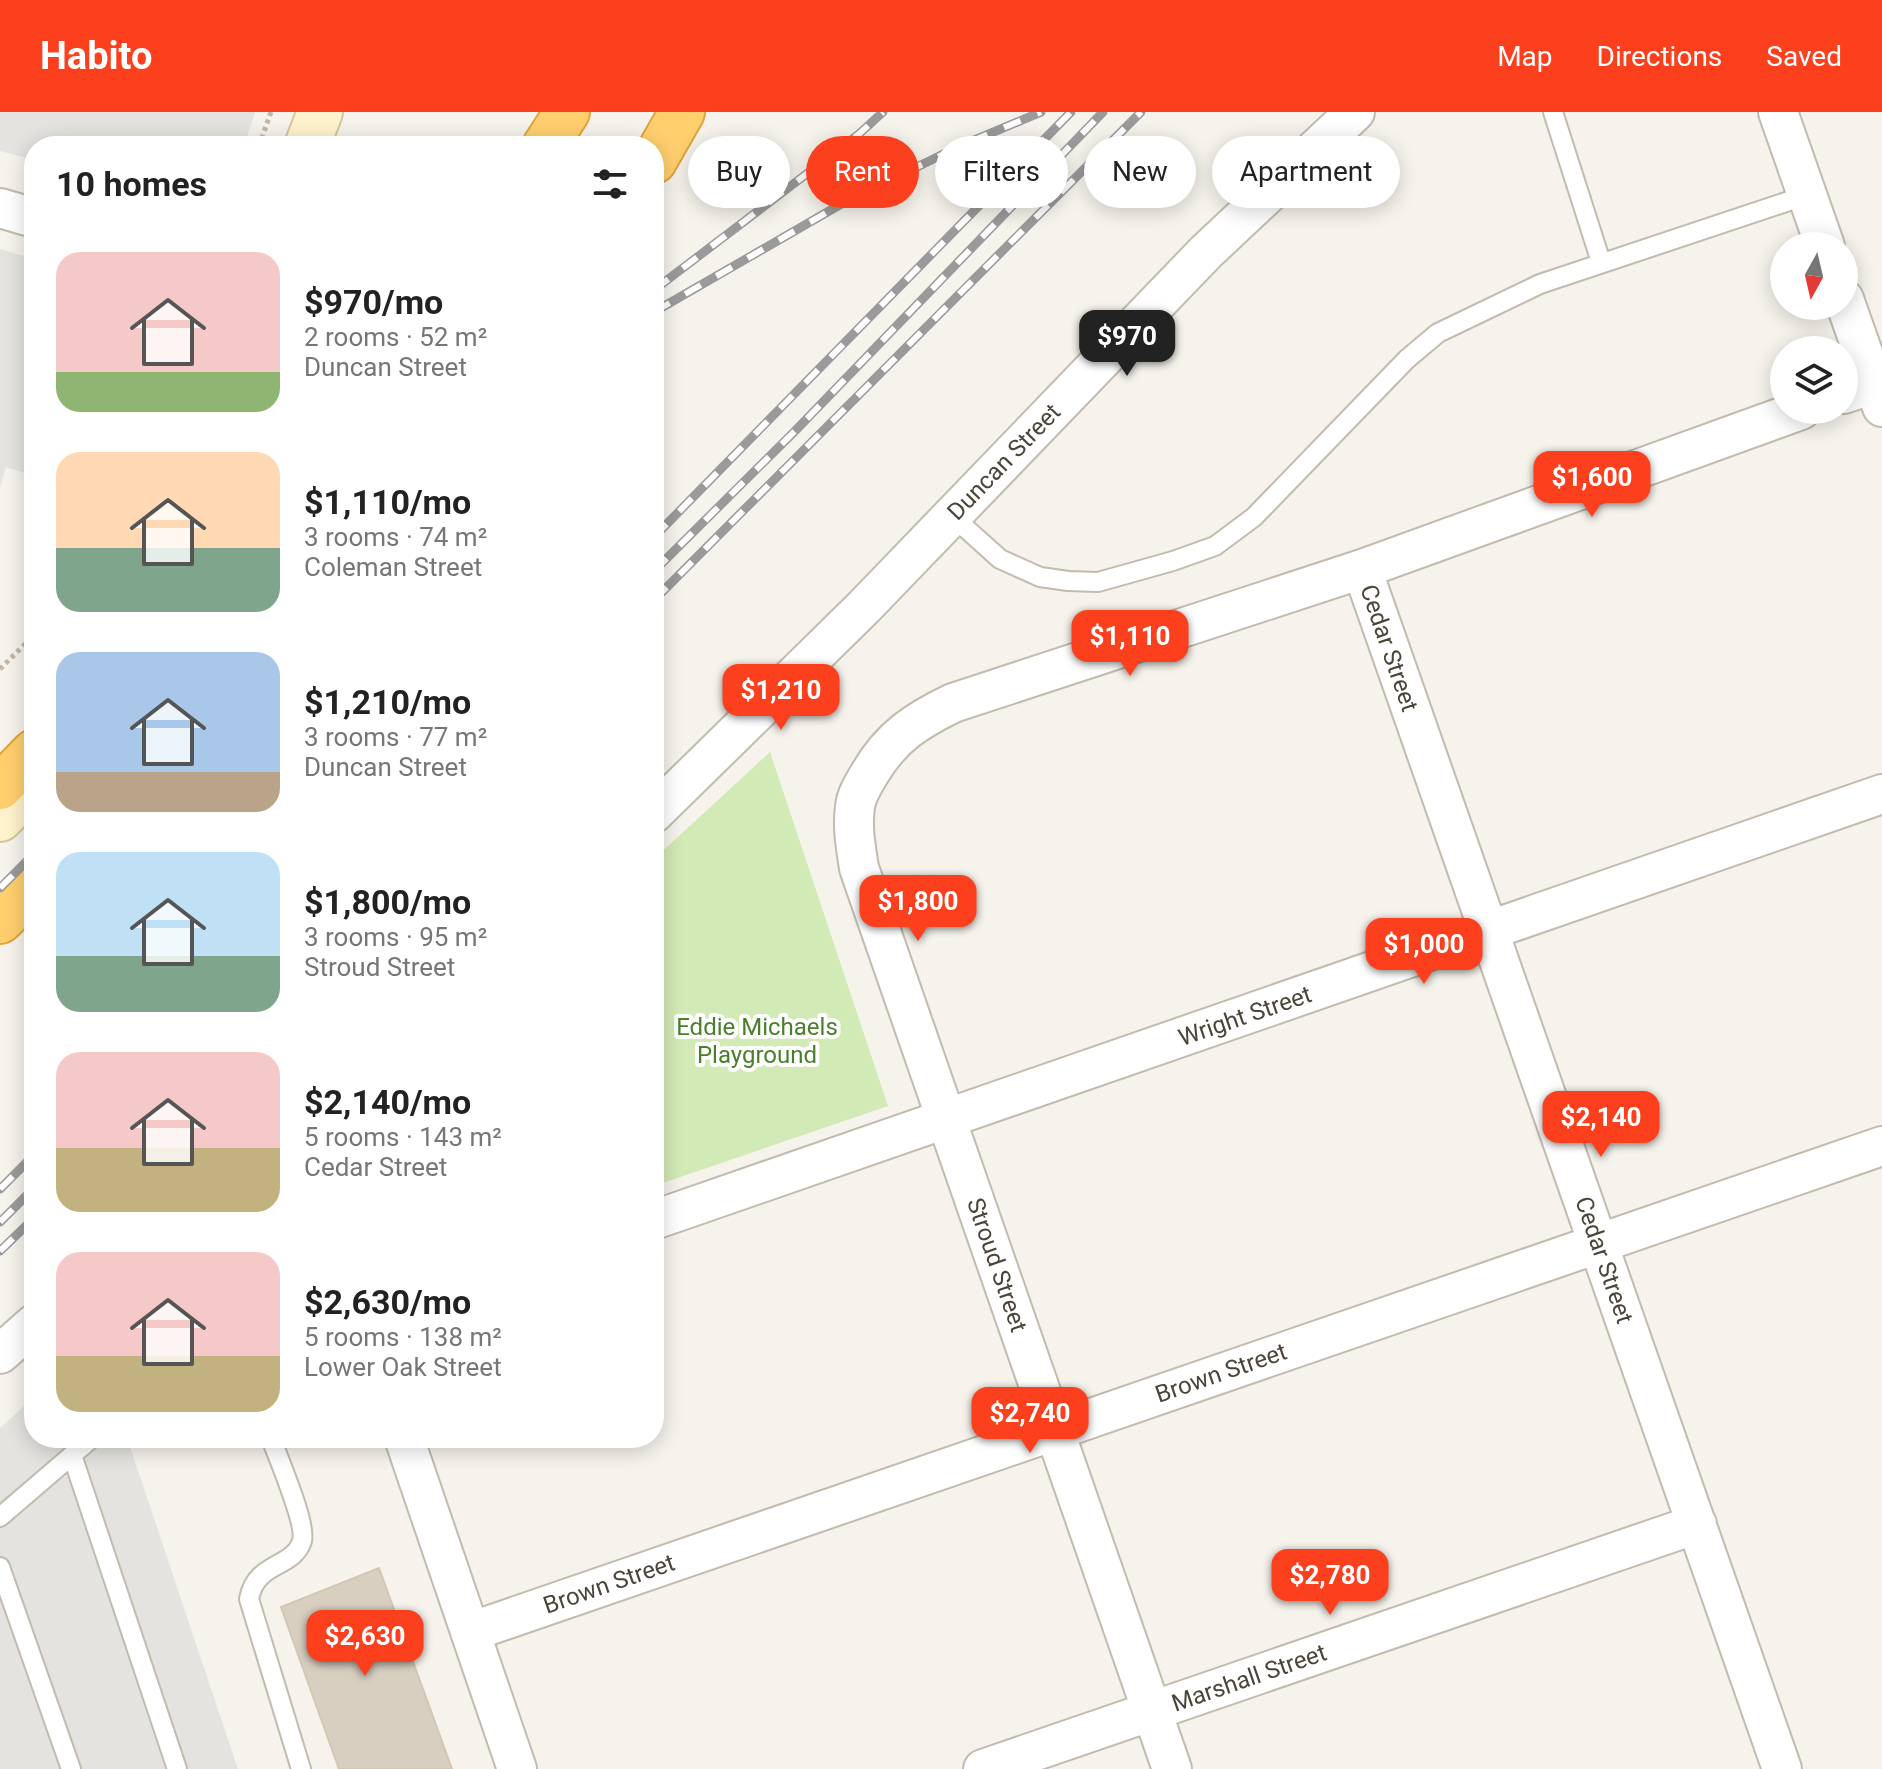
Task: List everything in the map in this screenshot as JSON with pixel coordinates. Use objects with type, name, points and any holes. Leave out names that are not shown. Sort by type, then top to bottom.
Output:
[{"type":"highway","points":[[551,136],[567,112]]},
{"type":"highway","points":[[664,144],[682,112]]},
{"type":"highway","points":[[0,787],[24,762]]},
{"type":"highway","points":[[0,921],[24,898]]},
{"type":"street","points":[[311,136],[320,112]]},
{"type":"street","name":"Duncan Street","points":[[664,803],[864,607],[1206,252],[1355,112]]},
{"type":"street","points":[[1778,112],[1820,232]]},
{"type":"street","points":[[0,208],[24,215]]},
{"type":"street","points":[[1850,320],[1870,391]]},
{"type":"street","name":"Stroud Street","points":[[1172,1769],[859,868],[854,836],[855,803],[877,760],[893,741],[920,719],[953,703],[1362,569],[1770,421]]},
{"type":"street","name":"Cedar Street","points":[[1362,569],[1782,1769]]},
{"type":"street","name":"Wright Street","points":[[664,1217],[1882,794]]},
{"type":"street","points":[[0,819],[24,795]]},
{"type":"street","name":"Brown Street","points":[[470,1632],[1882,1146]]},
{"type":"street","points":[[0,1354],[24,1333]]},
{"type":"street","points":[[407,1448],[517,1769]]},
{"type":"street","name":"Marshall Street","points":[[983,1769],[1697,1524]]},
{"type":"lane","points":[[1553,112],[1601,262]]},
{"type":"lane","points":[[952,516],[1000,559],[1040,577],[1068,581],[1098,582],[1215,546],[1254,517],[1407,359],[1438,333],[1540,284],[1807,195]]},
{"type":"lane","points":[[0,1517],[80,1448]]},
{"type":"lane","points":[[275,1448],[302,1524],[302,1541],[294,1553],[252,1583],[249,1599],[301,1769]]},
{"type":"lane","points":[[72,1455],[177,1769]]},
{"type":"lane","points":[[0,1567],[71,1769]]},
{"type":"path","points":[[263,136],[271,112]]},
{"type":"path","points":[[0,669],[24,645]]},
{"type":"green space","name":"Eddie Michaels Playground","points":[[770,752],[888,1106],[664,1183],[664,850]]},
{"type":"shaded area","points":[[0,112],[255,112],[247,136],[24,136],[24,157],[0,151]]},
{"type":"shaded area","points":[[0,249],[24,256],[24,473],[6,467],[0,487]]},
{"type":"shaded area","points":[[24,1406],[24,1448],[130,1448],[238,1769],[0,1769],[0,1428]]},
{"type":"building","points":[[379,1568],[452,1769],[339,1769],[281,1607]]},
{"type":"railway","points":[[664,282],[859,134],[883,112]]},
{"type":"railway","points":[[664,306],[843,203],[958,147],[1041,112]]},
{"type":"railway","points":[[664,527],[1071,112]]},
{"type":"railway","points":[[664,561],[795,431],[1103,112]]},
{"type":"railway","points":[[664,590],[1141,112]]},
{"type":"railway","points":[[0,888],[24,864]]},
{"type":"railway","points":[[0,1189],[24,1165]]},
{"type":"railway","points":[[0,1222],[24,1198]]},
{"type":"railway","points":[[0,1251],[24,1228]]}]
